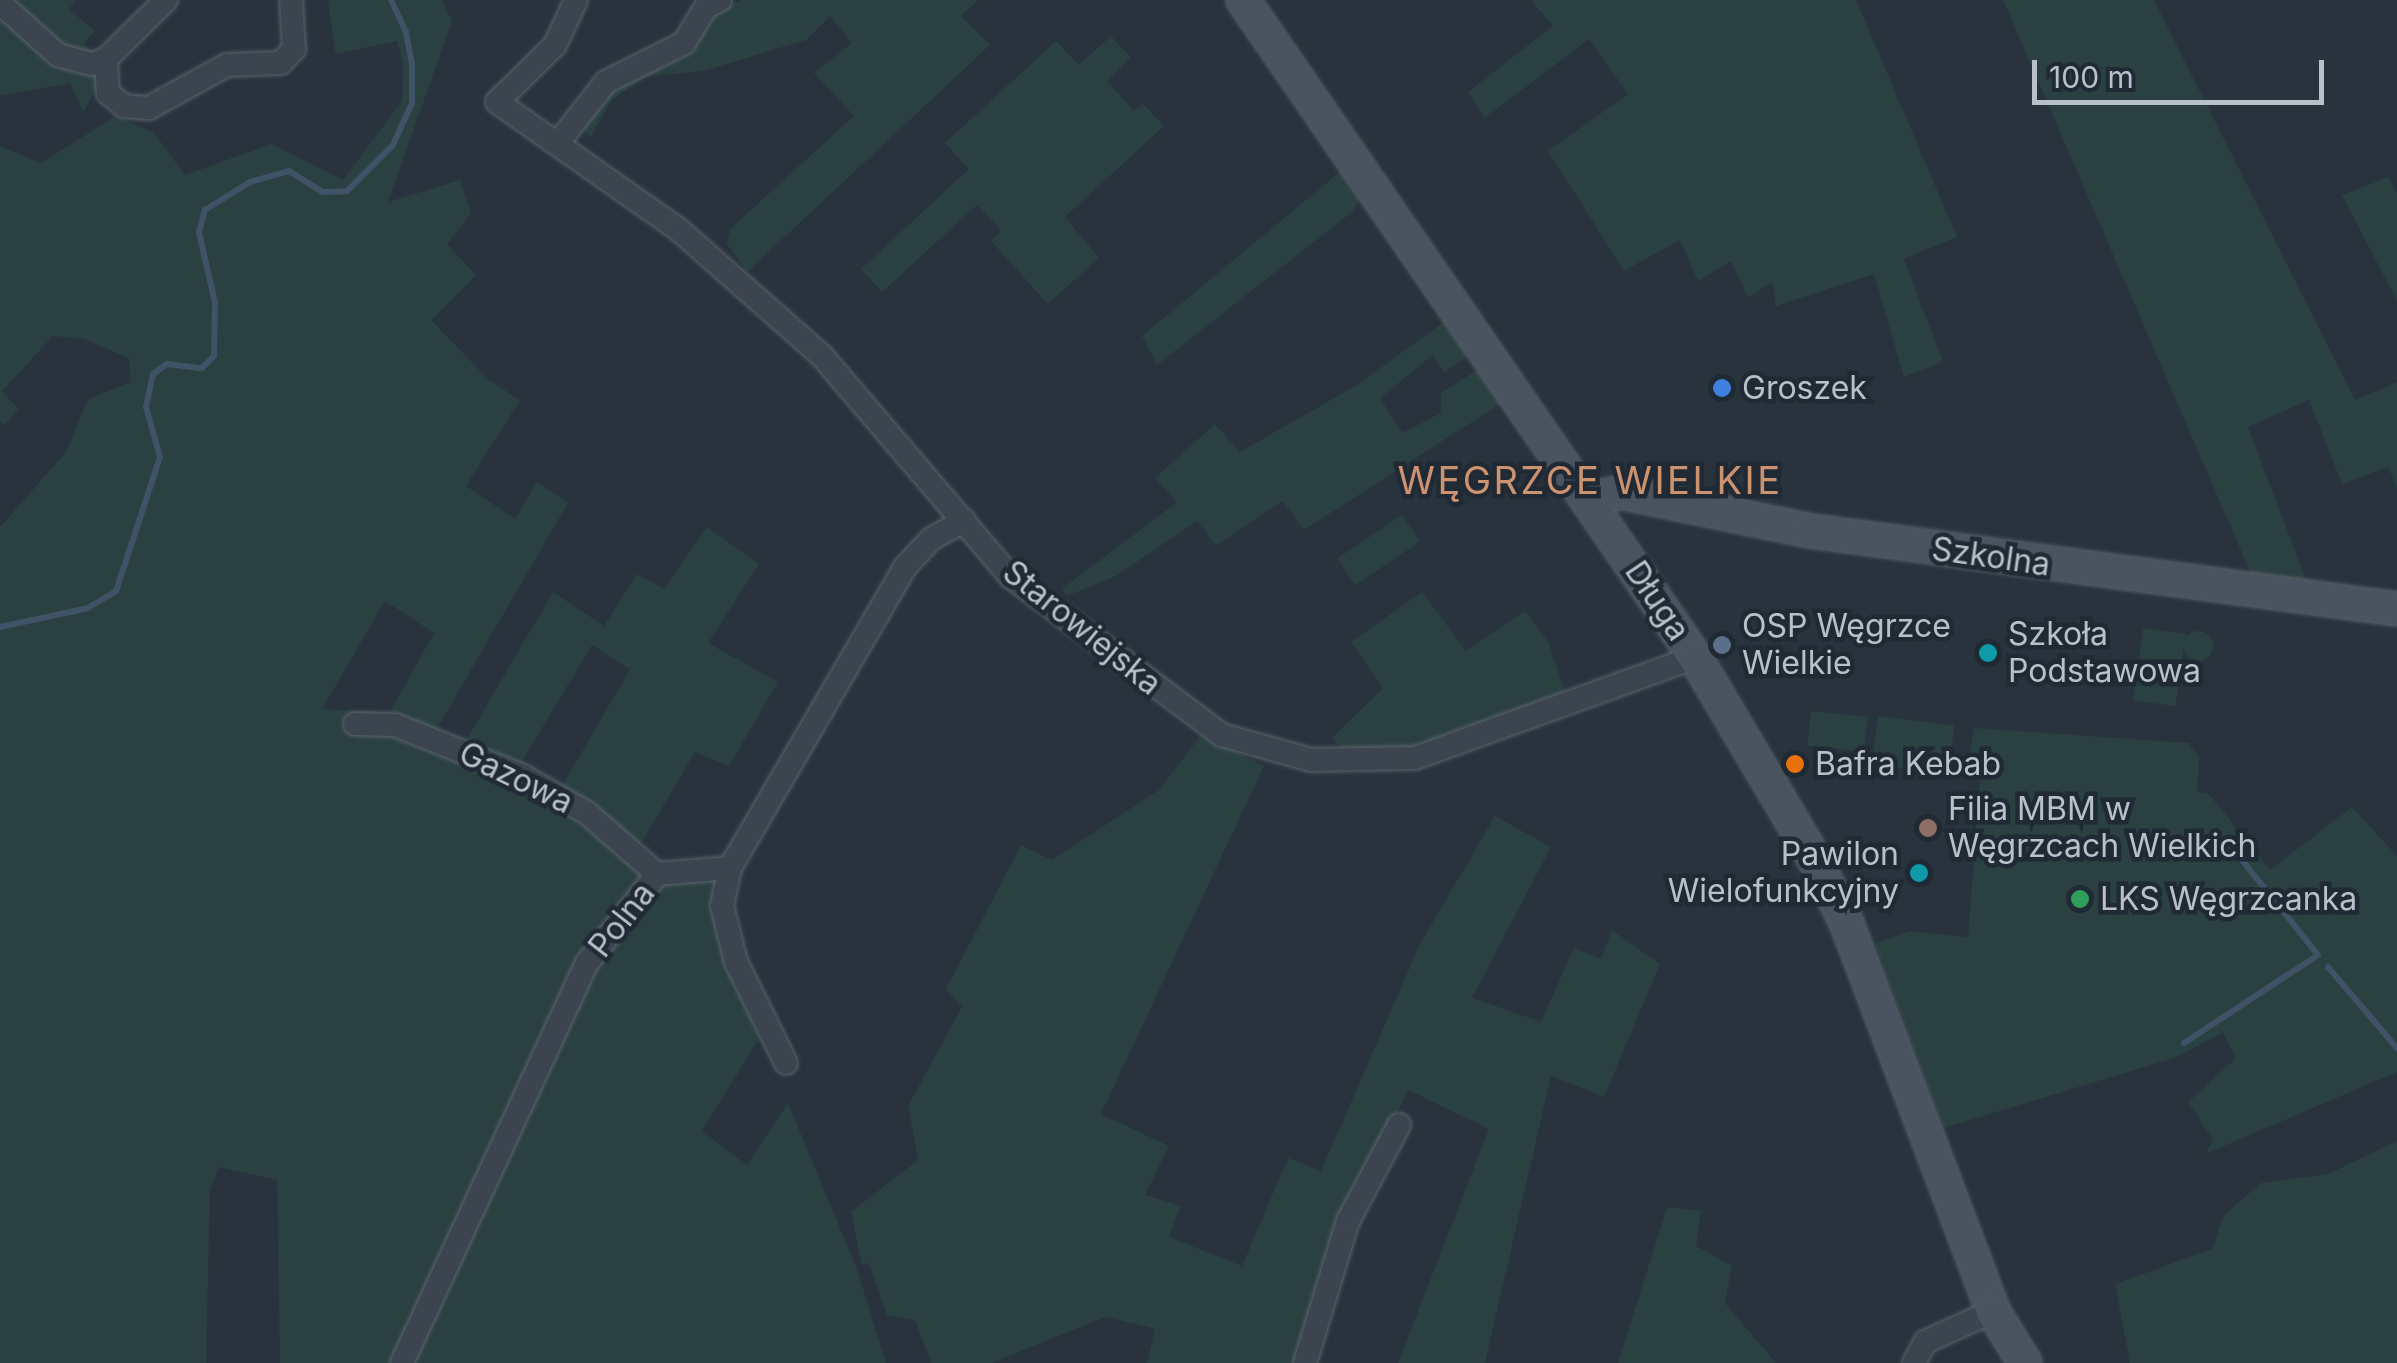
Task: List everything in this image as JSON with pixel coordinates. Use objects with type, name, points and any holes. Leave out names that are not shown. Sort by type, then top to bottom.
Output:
[{"type":"street","points":[[0,4],[74,63],[106,60],[166,0]]},
{"type":"street","points":[[106,60],[108,94],[124,106],[149,108],[227,65],[280,63],[294,49],[290,0]]},
{"type":"street","name":"Starowiejska","points":[[576,0],[555,45],[496,102],[678,229],[822,356],[1010,576],[1222,736],[1311,760],[1382,763],[1434,755],[1695,656]]},
{"type":"street","points":[[557,144],[606,82],[684,42],[706,7],[720,0]]},
{"type":"street","name":"Długa","points":[[1257,5],[1695,656],[1836,900],[1993,1310],[2025,1363]]},
{"type":"street","name":"Szkolna","points":[[1588,498],[1621,492],[1811,531],[2397,609]]},
{"type":"street","points":[[786,1063],[736,962],[722,906],[730,868],[905,567],[931,540],[964,520]]},
{"type":"street","name":"Gazowa","points":[[355,724],[396,725],[523,776],[587,812],[657,874]]},
{"type":"street","name":"Polna","points":[[402,1363],[587,963],[657,874],[730,868]]},
{"type":"street","points":[[1304,1363],[1348,1221],[1398,1125]]},
{"type":"street","points":[[1914,1363],[1925,1342],[1993,1310]]},
{"type":"green space","points":[[7,0],[76,0],[69,9],[95,31],[84,44],[98,56],[69,55]]},
{"type":"green space","points":[[328,0],[442,0],[452,21],[388,202],[460,180],[471,213],[447,244],[476,275],[431,320],[489,380],[520,400],[466,486],[515,519],[537,482],[568,503],[435,732],[390,712],[372,729],[459,759],[549,801],[608,835],[652,879],[719,880],[735,981],[760,1037],[702,1131],[747,1165],[788,1103],[857,1269],[886,1363],[280,1363],[277,1180],[219,1167],[210,1189],[206,1363],[0,1363],[0,527],[66,452],[88,399],[131,382],[129,358],[84,339],[53,336],[2,391],[19,409],[5,425],[0,421],[0,146],[41,163],[116,116],[154,133],[185,175],[271,144],[343,180],[402,101],[403,64],[397,41],[335,54]],"holes":[[[385,601],[434,633],[390,712],[322,709]]]},
{"type":"green space","points":[[741,0],[978,0],[961,16],[990,45],[747,272],[727,244],[730,229],[854,116],[814,73],[852,43],[830,16],[806,40],[704,71],[647,76],[612,100],[590,138],[582,124],[603,94],[714,11]]},
{"type":"green space","points":[[1531,0],[1856,0],[1957,237],[1904,259],[1943,362],[1904,377],[1874,274],[1776,306],[1772,282],[1748,298],[1731,261],[1698,281],[1680,240],[1624,271],[1548,151],[1628,94],[1589,39],[1485,118],[1468,92],[1553,26]]},
{"type":"green space","points":[[2003,0],[2154,0],[2355,400],[2397,382],[2397,487],[2388,467],[2342,484],[2309,400],[2248,427],[2308,585],[2255,583]]},
{"type":"green space","points":[[0,12],[57,64],[77,73],[94,69],[98,87],[83,112],[70,83],[0,96]]},
{"type":"green space","points":[[1111,36],[1131,58],[1107,81],[1134,111],[1143,104],[1164,126],[1065,217],[1099,258],[1048,304],[991,241],[1001,230],[977,205],[882,292],[861,269],[969,169],[945,143],[1056,41],[1079,65]]},
{"type":"green space","points":[[1341,171],[1360,199],[1352,212],[1157,365],[1142,336]]},
{"type":"green space","points":[[2389,177],[2397,193],[2397,301],[2342,195]]},
{"type":"green space","points":[[1444,322],[1469,355],[1444,373],[1433,355],[1380,398],[1402,433],[1441,413],[1441,393],[1479,369],[1503,402],[1304,530],[1282,501],[1216,546],[1197,521],[1116,576],[1067,596],[1062,589],[1177,502],[1155,478],[1215,424],[1240,452],[1357,385]]},
{"type":"green space","points":[[1402,515],[1420,542],[1355,585],[1337,559]]},
{"type":"green space","points":[[707,527],[759,564],[708,643],[778,682],[729,766],[695,752],[639,847],[561,788],[630,669],[592,645],[518,768],[464,744],[553,592],[604,626],[637,574],[664,589]]},
{"type":"green space","points":[[1422,592],[1466,651],[1525,611],[1548,641],[1566,694],[1451,739],[1393,752],[1341,747],[1332,738],[1383,688],[1351,642]]},
{"type":"green space","points":[[2143,628],[2186,634],[2175,706],[2133,700]]},
{"type":"green space","points":[[2198,631],[2209,635],[2213,646],[2209,657],[2198,661],[2187,657],[2183,646],[2187,635]]},
{"type":"green space","points":[[1811,711],[1868,717],[1864,752],[1807,746]]},
{"type":"green space","points":[[1878,716],[1954,725],[1948,774],[1872,765]]},
{"type":"green space","points":[[1974,728],[2189,743],[2199,757],[2197,792],[2209,794],[2270,870],[2352,807],[2397,856],[2397,1072],[2205,1154],[2213,1140],[2188,1102],[2236,1058],[2223,1033],[2174,1058],[1944,1128],[1875,944],[1909,931],[1968,937],[1980,780],[1965,780]]},
{"type":"green space","points":[[1202,734],[1264,766],[1101,1114],[1169,1146],[1145,1195],[1181,1206],[1169,1237],[1242,1266],[1288,1158],[1321,1171],[1420,944],[1495,816],[1551,847],[1472,998],[1541,1022],[1574,948],[1601,959],[1612,930],[1660,964],[1604,1097],[1551,1076],[1485,1363],[1398,1363],[1489,1129],[1408,1090],[1328,1253],[1294,1363],[1147,1363],[1155,1329],[1106,1317],[992,1363],[931,1363],[915,1320],[887,1315],[869,1263],[862,1265],[851,1212],[918,1160],[908,1106],[962,1007],[946,989],[1021,845],[1052,860],[1159,790]]},
{"type":"green space","points":[[2397,1141],[2397,1363],[2130,1363],[2115,1284],[2212,1249],[2224,1215],[2261,1183],[2328,1174]]},
{"type":"green space","points":[[1667,1207],[1701,1211],[1696,1246],[1732,1266],[1725,1303],[1776,1363],[1618,1363]]},
{"type":"waterway","points":[[0,627],[88,608],[116,591],[160,457],[146,407],[153,374],[167,364],[202,368],[214,356],[215,303],[199,232],[205,210],[250,182],[289,171],[322,192],[347,191],[393,145],[412,103],[412,64],[406,32],[391,0]]},
{"type":"waterway","points":[[2184,1043],[2318,955],[2225,839]]},
{"type":"waterway","points":[[2328,967],[2397,1048]]},
{"type":"place","name":"Groszek","points":[[1722,388]]},
{"type":"place","name":"OSP Węgrzce Wielkie","points":[[1722,645]]},
{"type":"place","name":"Szkoła Podstawowa","points":[[1988,653]]},
{"type":"place","name":"Bafra Kebab","points":[[1795,764]]},
{"type":"place","name":"Filia MBM w Węgrzcach Wielkich","points":[[1928,828]]},
{"type":"place","name":"Pawilon Wielofunkcyjny","points":[[1919,873]]},
{"type":"place","name":"LKS Węgrzcanka","points":[[2080,899]]},
{"type":"district","name":"WĘGRZCE WIELKIE","points":[[1590,481]]}]
